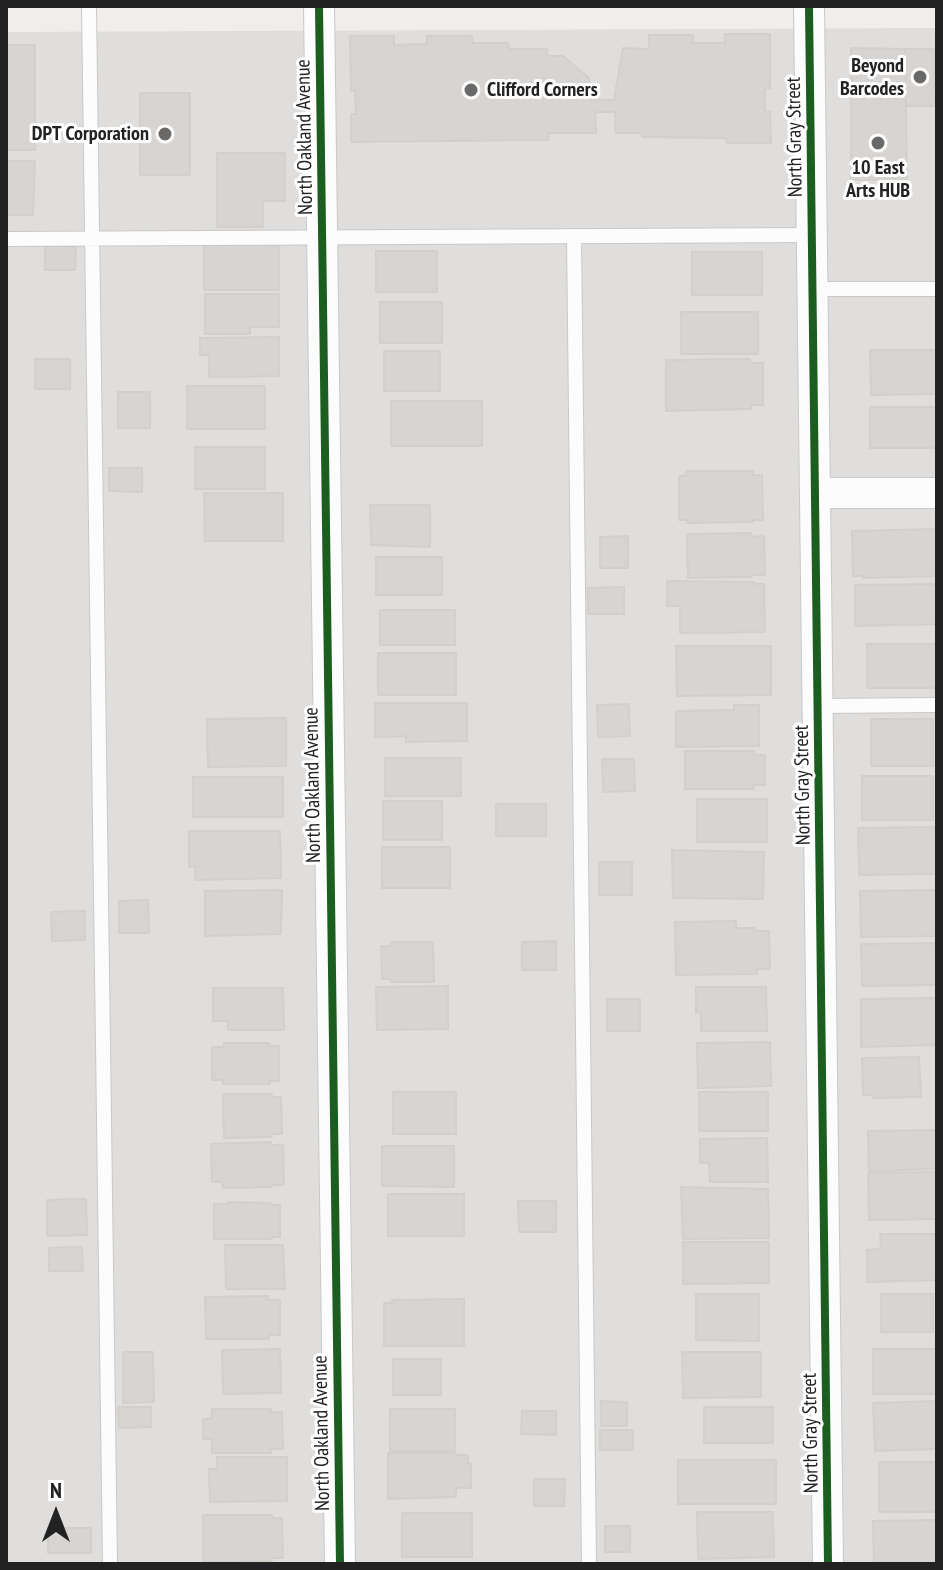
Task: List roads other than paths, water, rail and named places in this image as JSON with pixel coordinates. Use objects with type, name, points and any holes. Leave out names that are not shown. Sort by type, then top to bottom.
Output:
[{"type":"street","name":"North Oakland Avenue","points":[[319,6],[340,1564]]},
{"type":"street","name":"North Gray Street","points":[[809,6],[828,1564]]},
{"type":"street","points":[[815,493],[937,493]]},
{"type":"lane","points":[[89,6],[110,1564]]},
{"type":"lane","points":[[6,239],[812,235]]},
{"type":"lane","points":[[574,236],[589,1564]]},
{"type":"lane","points":[[813,289],[937,289]]},
{"type":"lane","points":[[818,706],[937,705]]},
{"type":"place","name":"Beyond Barcodes","points":[[920,77]]},
{"type":"place","name":"Clifford Corners","points":[[471,90]]},
{"type":"place","name":"DPT Corporation","points":[[165,134]]},
{"type":"place","name":"10 East Arts HUB","points":[[878,143]]}]
